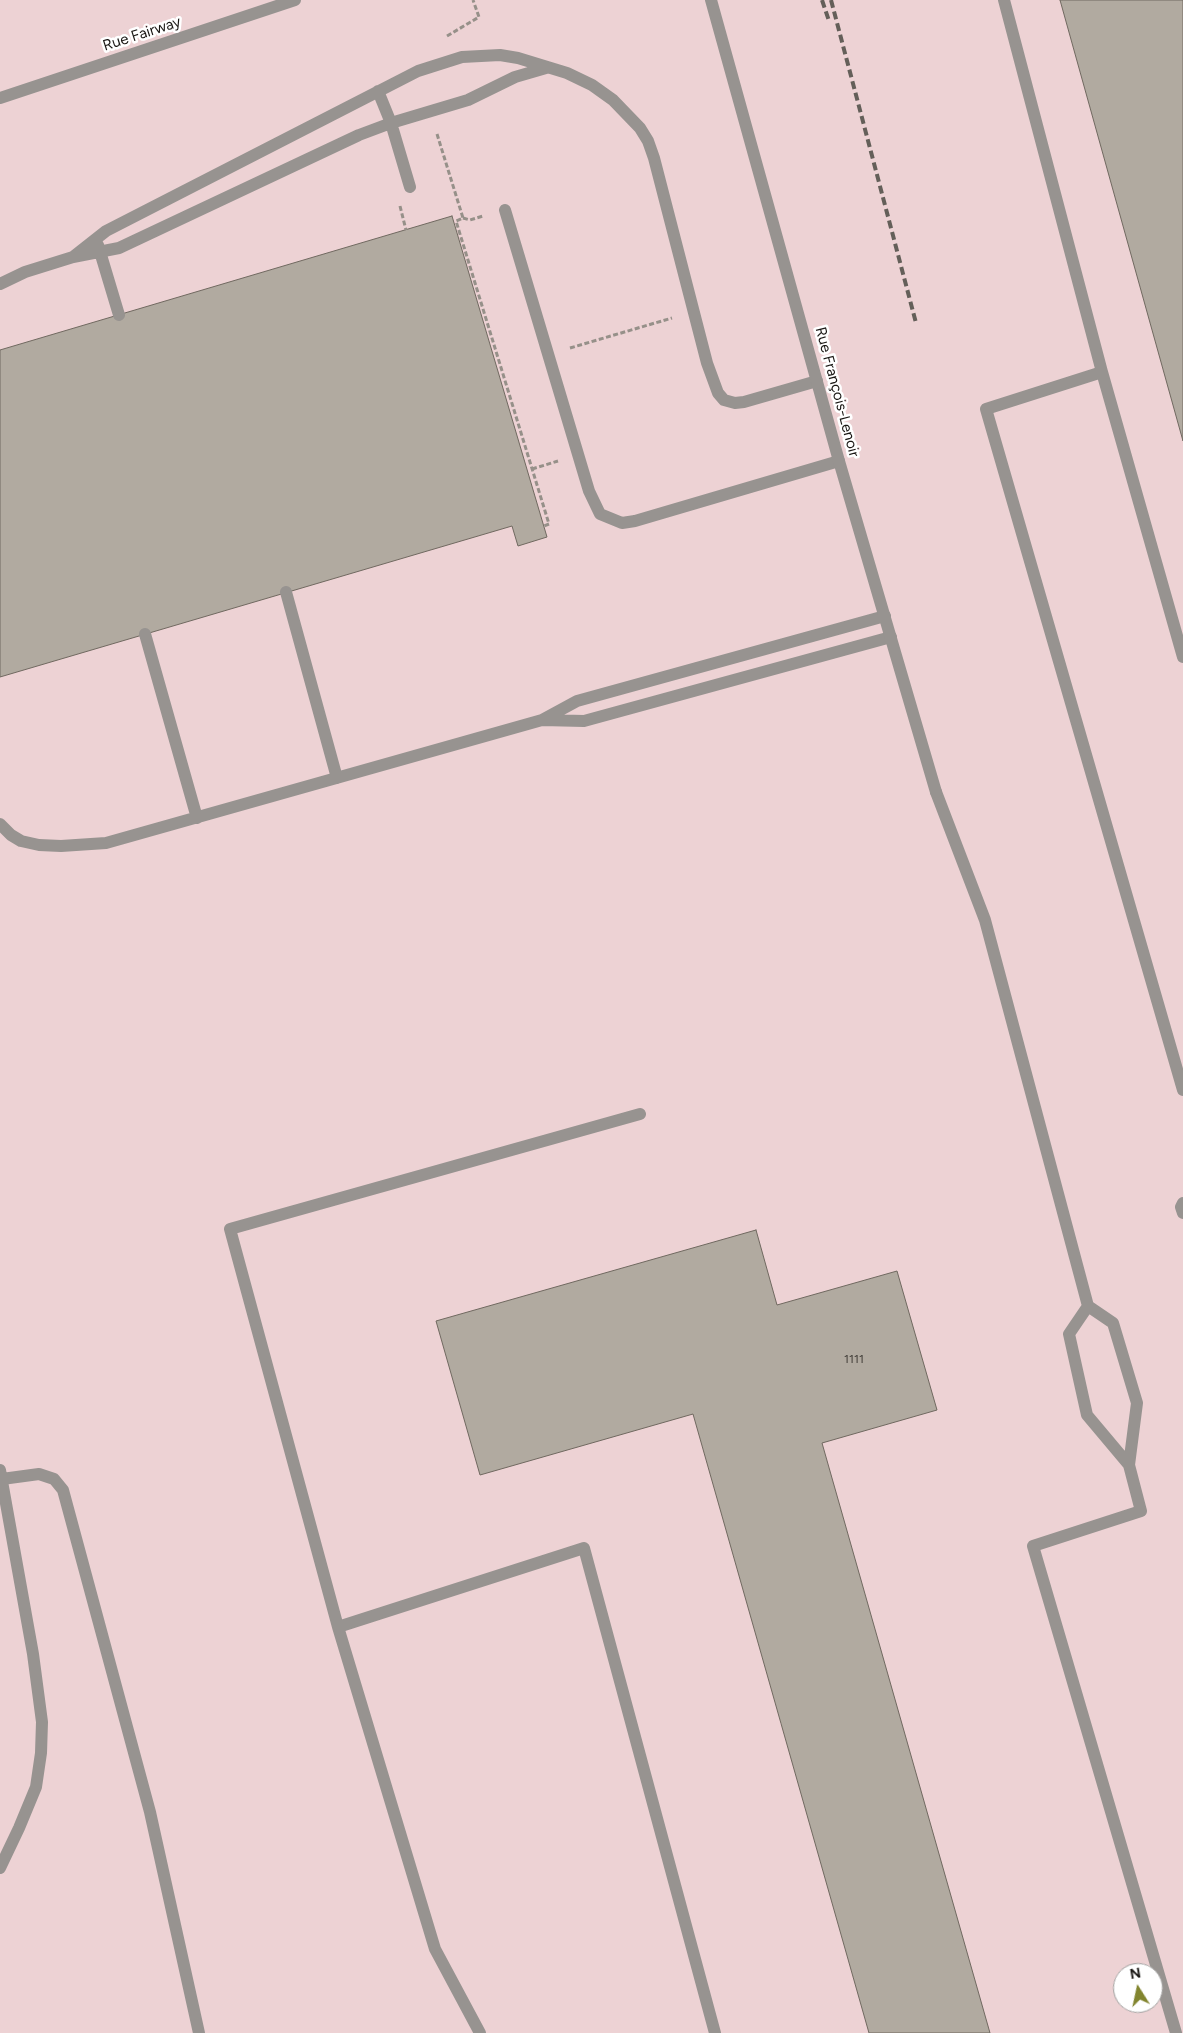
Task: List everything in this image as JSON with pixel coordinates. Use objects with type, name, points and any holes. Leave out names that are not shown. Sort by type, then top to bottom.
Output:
[{"type":"street","name":"Rue Fairway","points":[[0,98],[295,0]]},
{"type":"street","name":"Rue François-Lenoir","points":[[711,0],[839,461],[886,616],[936,792],[984,920],[1088,1306]]},
{"type":"street","points":[[1004,0],[1102,372],[1183,657]]},
{"type":"street","points":[[73,257],[106,231],[429,66],[462,58],[500,55],[518,58],[567,73],[592,85],[613,100],[640,128],[648,141],[707,363],[718,393],[724,400],[735,403],[744,402],[817,381]]},
{"type":"street","points":[[0,284],[24,272],[73,257],[120,248],[322,152],[391,122],[468,100],[515,77],[549,68]]},
{"type":"street","points":[[378,91],[391,122],[410,187]]},
{"type":"street","points":[[505,210],[589,491],[600,514],[622,523],[839,461]]},
{"type":"street","points":[[95,239],[119,315]]},
{"type":"street","points":[[1102,372],[986,409],[1183,1090]]},
{"type":"street","points":[[286,592],[337,778]]},
{"type":"street","points":[[0,824],[11,835],[22,841],[39,845],[60,846],[106,843],[542,720],[577,701],[886,616]]},
{"type":"street","points":[[145,634],[197,818]]},
{"type":"street","points":[[542,720],[584,721],[891,637]]},
{"type":"street","points":[[480,2033],[435,1949],[338,1627],[230,1228],[640,1114]]},
{"type":"street","points":[[1183,1203],[1183,1213]]},
{"type":"street","points":[[1129,1465],[1087,1415],[1069,1334],[1088,1306],[1114,1323],[1137,1403],[1129,1465],[1141,1510],[1033,1546],[1176,2033]]},
{"type":"street","points":[[0,1868],[36,1786],[41,1753],[42,1722],[33,1654],[1,1474],[29,1474],[48,1476],[59,1484],[63,1490],[150,1812],[199,2033]]},
{"type":"street","points":[[338,1627],[584,1548],[715,2033]]},
{"type":"path","points":[[446,36],[479,17],[473,0]]},
{"type":"path","points":[[437,134],[462,218],[456,220],[549,524],[544,526]]},
{"type":"path","points":[[398,199],[406,230]]},
{"type":"path","points":[[566,349],[651,324]]},
{"type":"shaded area","points":[[0,0],[1183,0],[1183,2033],[0,2033]]},
{"type":"building","points":[[1060,0],[1183,0],[1183,441]]},
{"type":"building","points":[[452,216],[547,537],[518,546],[512,526],[0,677],[0,350]]},
{"type":"building","points":[[756,1230],[777,1305],[897,1271],[937,1410],[822,1443],[990,2033],[869,2033],[693,1414],[480,1475],[436,1321]]},
{"type":"railway","points":[[822,0],[829,21]]},
{"type":"railway","points":[[831,0],[916,323]]}]
